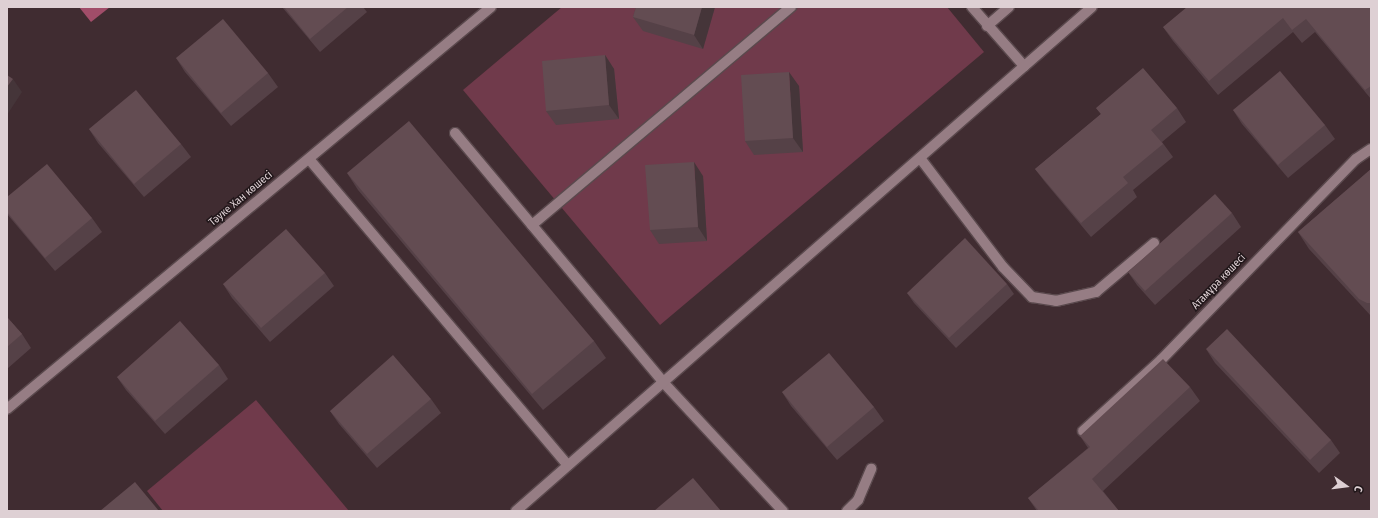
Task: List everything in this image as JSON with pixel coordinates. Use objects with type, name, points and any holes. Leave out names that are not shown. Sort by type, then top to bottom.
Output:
[{"type":"street","name":"Тәуке Хан көшесі","points":[[7,409],[491,7]]},
{"type":"street","points":[[532,225],[791,7]]},
{"type":"street","points":[[972,7],[987,26],[1024,66]]},
{"type":"street","points":[[987,26],[1009,7]]},
{"type":"street","points":[[516,511],[1092,7]]},
{"type":"street","points":[[455,134],[664,382],[783,511]]},
{"type":"street","name":"Атамұра көшесі","points":[[1083,431],[1160,360],[1356,159],[1371,149]]},
{"type":"street","points":[[920,158],[1003,267],[1032,297],[1056,301],[1096,292],[1154,243]]},
{"type":"street","points":[[309,159],[568,465]]},
{"type":"street","points":[[847,511],[858,500],[871,469]]},
{"type":"shaded area","points":[[79,7],[110,7],[91,22]]},
{"type":"shaded area","points":[[562,7],[947,7],[984,52],[660,325],[463,90]]},
{"type":"shaded area","points":[[256,400],[349,511],[163,511],[147,491]]},
{"type":"building","points":[[284,7],[348,7],[310,39]]},
{"type":"building","points":[[636,7],[702,7],[694,35],[633,17]]},
{"type":"building","points":[[1187,7],[1371,7],[1371,86],[1365,90],[1306,19],[1292,30],[1283,18],[1209,81],[1163,27]]},
{"type":"building","points":[[223,19],[268,73],[221,113],[176,58]]},
{"type":"building","points":[[605,55],[609,105],[546,111],[542,61]]},
{"type":"building","points":[[1143,68],[1177,108],[1151,130],[1163,144],[1123,177],[1128,183],[1081,223],[1035,169],[1101,114],[1096,108]]},
{"type":"building","points":[[1280,71],[1325,125],[1278,165],[1233,110]]},
{"type":"building","points":[[789,72],[793,138],[745,141],[741,75]]},
{"type":"building","points":[[7,75],[13,79],[7,87]]},
{"type":"building","points":[[136,90],[181,144],[134,184],[89,129]]},
{"type":"building","points":[[409,121],[594,341],[532,394],[347,173]]},
{"type":"building","points":[[694,162],[698,227],[650,230],[645,165]]},
{"type":"building","points":[[47,164],[92,218],[45,258],[7,212],[7,197]]},
{"type":"building","points":[[1371,169],[1371,303],[1367,303],[1359,299],[1298,232]]},
{"type":"building","points":[[1215,194],[1232,213],[1145,291],[1128,272]]},
{"type":"building","points":[[286,229],[325,273],[261,328],[223,284]]},
{"type":"building","points":[[965,238],[1007,284],[949,338],[907,293]]},
{"type":"building","points":[[7,317],[22,334],[7,347]]},
{"type":"building","points":[[180,321],[219,365],[155,421],[117,377]]},
{"type":"building","points":[[1227,329],[1331,440],[1310,460],[1206,349]]},
{"type":"building","points":[[829,353],[874,407],[827,447],[782,392]]},
{"type":"building","points":[[393,355],[431,399],[367,454],[330,411]]},
{"type":"building","points":[[1163,359],[1190,387],[1092,479],[1119,511],[1039,511],[1028,498],[1090,447],[1080,436]]},
{"type":"building","points":[[693,478],[721,511],[654,511]]},
{"type":"building","points":[[135,482],[159,511],[100,511]]}]
